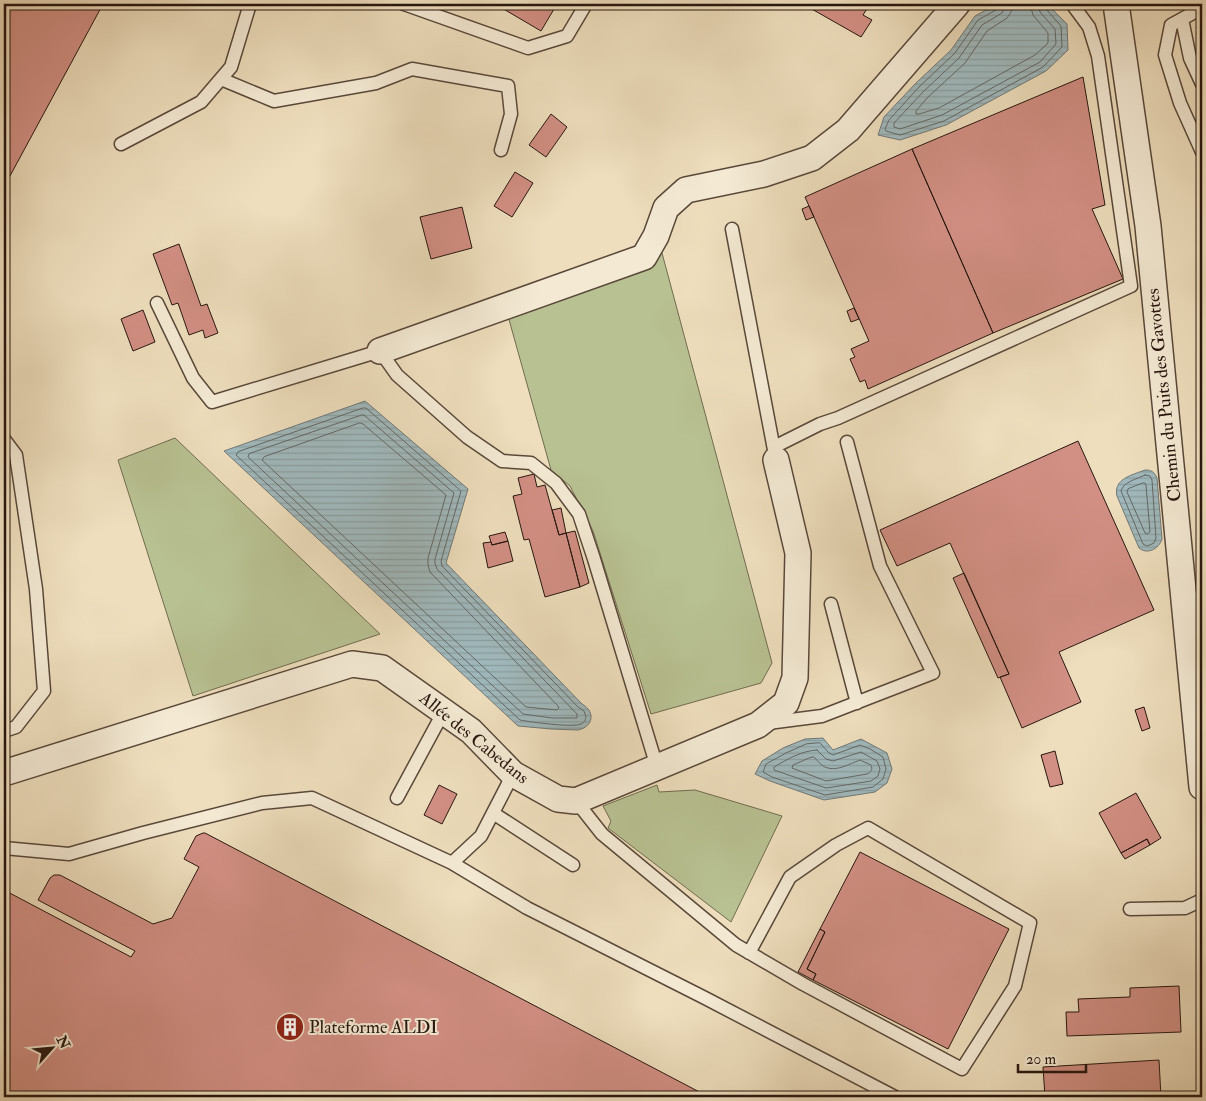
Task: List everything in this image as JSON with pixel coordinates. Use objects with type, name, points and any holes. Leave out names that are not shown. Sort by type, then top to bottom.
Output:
[{"type":"street","points":[[380,351],[644,257],[656,236],[666,208],[686,190],[764,174],[812,158],[848,130],[957,4]]},
{"type":"street","name":"Chemin du Puits des Gavottes","points":[[1116,4],[1148,226],[1202,787]]},
{"type":"street","points":[[576,801],[758,725],[786,703],[795,678],[798,553],[775,454]]},
{"type":"street","name":"Allée des Cabedans","points":[[4,773],[352,664],[382,668],[472,731],[513,774],[558,799],[576,801]]},
{"type":"lane","points":[[121,144],[201,102],[231,67],[250,4]]},
{"type":"lane","points":[[404,4],[419,6],[528,48],[567,36],[586,4]]},
{"type":"lane","points":[[732,229],[775,454],[820,424],[838,418],[1131,286],[1098,56],[1089,27],[1072,4]]},
{"type":"lane","points":[[1202,8],[1171,25],[1165,55],[1180,103],[1202,152]]},
{"type":"lane","points":[[1182,19],[1190,58],[1202,84]]},
{"type":"lane","points":[[221,78],[274,101],[376,83],[412,69],[508,86],[511,114],[502,150]]},
{"type":"lane","points":[[157,303],[193,378],[212,402],[380,351],[397,375],[467,437],[502,461],[531,463],[556,483],[579,514],[657,767]]},
{"type":"lane","points":[[4,439],[16,455],[36,589],[44,691],[16,727],[4,731]]},
{"type":"lane","points":[[758,725],[822,716],[933,673],[880,566],[847,442]]},
{"type":"lane","points":[[831,604],[857,703]]},
{"type":"lane","points":[[397,798],[444,711]]},
{"type":"lane","points":[[452,863],[481,836],[513,774]]},
{"type":"lane","points":[[4,848],[69,854],[142,833],[262,803],[312,798],[452,863],[527,908],[895,1097]]},
{"type":"lane","points":[[576,801],[602,834],[736,945],[749,953],[803,984],[962,1069],[1015,986],[1030,923],[868,828],[836,845],[790,877],[749,953]]},
{"type":"lane","points":[[493,813],[573,865]]},
{"type":"lane","points":[[1130,909],[1185,908],[1202,900]]},
{"type":"green space","points":[[662,253],[772,663],[761,683],[651,714],[593,531],[570,486],[551,470],[508,316],[648,262]]},
{"type":"green space","points":[[175,438],[380,634],[193,696],[118,460]]},
{"type":"green space","points":[[4,677],[8,694],[4,710]]},
{"type":"green space","points":[[657,785],[659,792],[695,790],[782,816],[731,922],[608,828],[611,821],[603,806]]},
{"type":"water","points":[[997,4],[1047,4],[1067,24],[1068,50],[1046,71],[946,125],[900,140],[878,135],[884,117],[951,50],[975,16]]},
{"type":"water","points":[[365,401],[468,489],[446,563],[586,707],[591,715],[590,723],[587,726],[578,730],[518,726],[224,451]]},
{"type":"water","points":[[1145,470],[1153,472],[1157,478],[1162,539],[1156,548],[1149,551],[1139,548],[1117,496],[1118,485],[1125,478]]},
{"type":"water","points":[[823,738],[833,750],[861,739],[887,753],[892,769],[887,783],[875,792],[824,800],[755,774],[762,761],[783,748],[805,739]]},
{"type":"building","points":[[4,4],[103,4],[4,187]]},
{"type":"building","points":[[495,4],[557,4],[541,31]]},
{"type":"building","points":[[803,4],[870,4],[863,15],[872,20],[861,37]]},
{"type":"building","points":[[1083,77],[1105,205],[1092,209],[1123,279],[993,333],[912,149]]},
{"type":"building","points":[[551,114],[567,127],[546,157],[529,145]]},
{"type":"building","points":[[912,149],[993,333],[868,389],[865,380],[860,382],[850,359],[855,357],[851,349],[869,341],[805,197]]},
{"type":"building","points":[[515,172],[533,183],[512,217],[494,206]]},
{"type":"building","points":[[809,206],[814,217],[806,220],[802,209]]},
{"type":"building","points":[[462,207],[472,248],[431,259],[420,217]]},
{"type":"building","points":[[179,244],[201,306],[207,304],[218,333],[205,338],[203,330],[189,335],[178,303],[172,305],[153,254]]},
{"type":"building","points":[[854,308],[859,319],[851,322],[847,311]]},
{"type":"building","points":[[143,310],[155,342],[133,351],[121,319]]},
{"type":"building","points":[[1078,441],[1154,610],[1059,652],[1081,702],[1022,728],[1000,677],[1009,674],[950,543],[897,566],[880,530]]},
{"type":"building","points":[[534,474],[537,487],[545,485],[559,535],[566,533],[580,587],[545,597],[529,539],[524,540],[513,496],[522,494],[518,478]]},
{"type":"building","points":[[561,508],[566,533],[559,535],[552,510]]},
{"type":"building","points":[[575,531],[589,583],[580,587],[566,533]]},
{"type":"building","points":[[505,532],[508,541],[492,545],[489,536]]},
{"type":"building","points":[[508,541],[513,561],[488,568],[483,543],[491,542],[492,545]]},
{"type":"building","points":[[964,573],[1009,674],[998,678],[953,578]]},
{"type":"building","points":[[1144,707],[1150,728],[1142,731],[1135,710]]},
{"type":"building","points":[[1055,751],[1063,784],[1050,787],[1041,755]]},
{"type":"building","points":[[439,785],[457,794],[442,824],[424,815]]},
{"type":"building","points":[[1136,793],[1161,838],[1150,845],[1147,839],[1121,853],[1099,813]]},
{"type":"building","name":"Plateforme ALDI","points":[[203,833],[709,1097],[4,1097],[4,890],[131,957],[135,951],[38,900],[50,878],[54,875],[60,875],[153,924],[172,918],[199,867],[184,859],[196,836]]},
{"type":"building","points":[[1147,839],[1150,845],[1125,859],[1121,853]]},
{"type":"building","points":[[860,852],[1009,929],[948,1049],[813,980],[816,974],[807,969],[825,932],[820,929]]},
{"type":"building","points":[[820,929],[825,932],[807,969],[816,974],[813,980],[798,972]]},
{"type":"building","points":[[1179,986],[1181,1032],[1067,1036],[1066,1012],[1079,1012],[1078,999],[1130,997],[1130,988]]},
{"type":"building","points":[[1159,1060],[1161,1097],[1112,1097],[1112,1095],[1045,1097],[1043,1067]]},
{"type":"place","name":"Plateforme ALDI","points":[[290,1027]]}]
